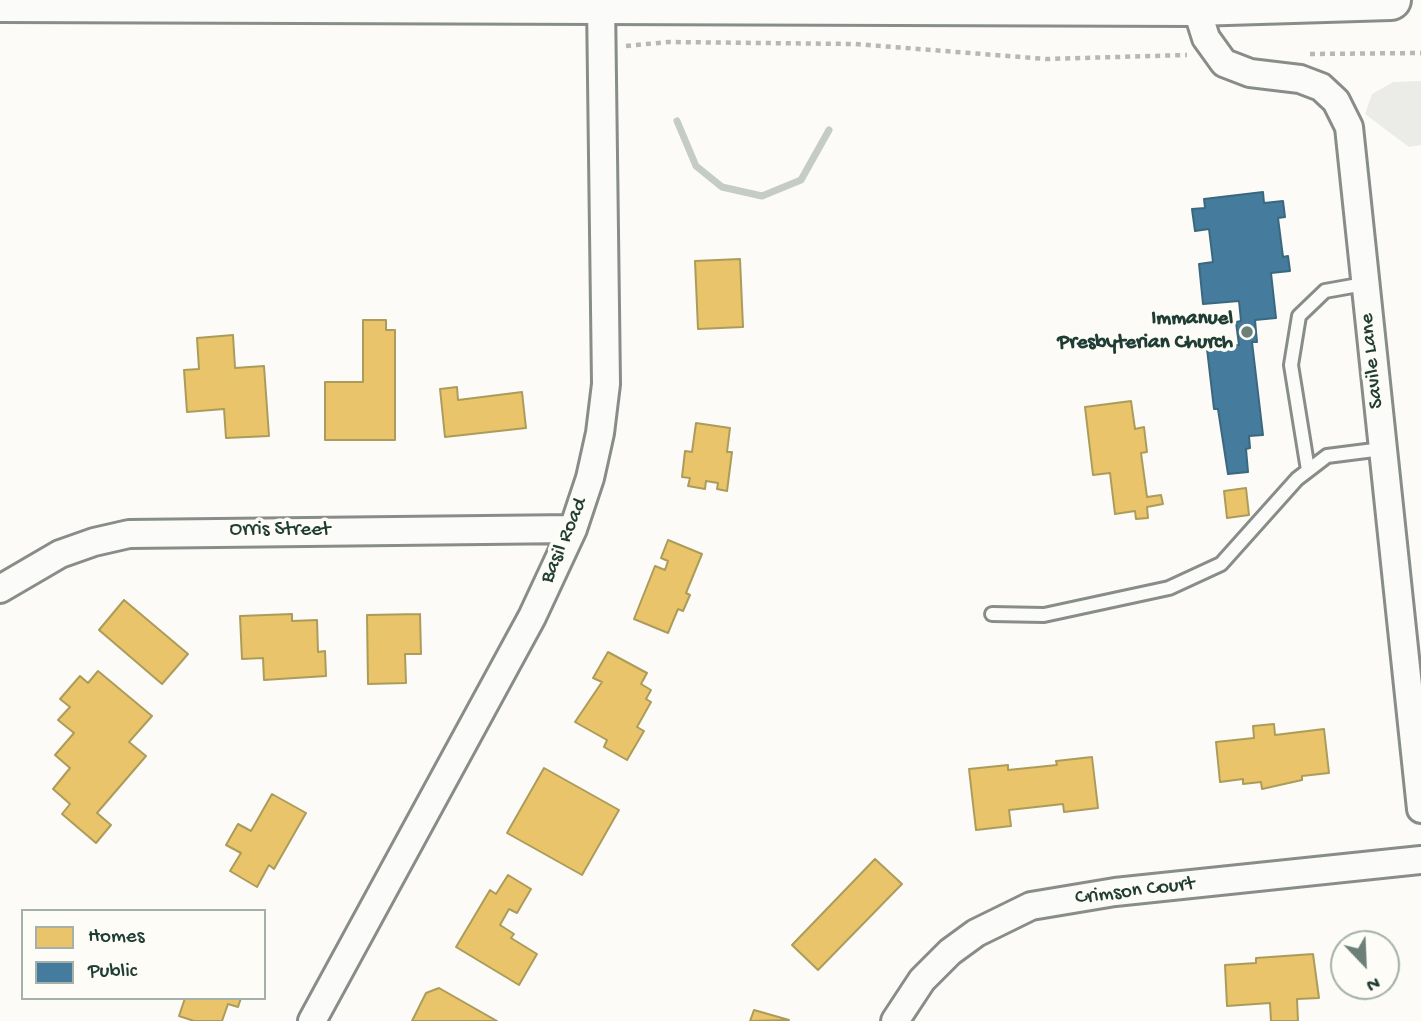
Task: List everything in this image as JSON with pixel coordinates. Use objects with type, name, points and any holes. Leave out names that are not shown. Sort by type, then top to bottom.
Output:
[{"type":"main road","points":[[0,2],[1194,3],[1391,0]]},
{"type":"street","name":"Basil Road","points":[[312,1021],[532,617],[573,529],[593,467],[606,384],[601,2]]},
{"type":"street","points":[[1194,3],[1215,53]]},
{"type":"street","name":"Savile Lane","points":[[1215,53],[1235,69],[1300,79],[1321,87],[1341,109],[1351,138],[1364,284],[1421,809]]},
{"type":"street","name":"Orris Street","points":[[0,589],[60,554],[128,534],[573,529]]},
{"type":"street","name":"Crimson Court","points":[[895,1021],[922,980],[950,952],[976,933],[1031,906],[1115,892],[1421,860]]},
{"type":"lane","points":[[1308,470],[1291,365],[1299,316],[1325,291],[1364,284]]},
{"type":"lane","points":[[992,614],[1044,615],[1168,588],[1221,564],[1297,479],[1327,456],[1382,449]]},
{"type":"path","points":[[602,47],[668,42],[855,44],[1046,59],[1215,53]]},
{"type":"path","points":[[1306,54],[1421,53]]},
{"type":"shaded area","points":[[1421,81],[1421,145],[1409,147],[1365,114],[1372,94],[1393,82]]},
{"type":"building: Homes","points":[[740,259],[743,327],[698,329],[695,261]]},
{"type":"building: Homes","points":[[363,320],[386,320],[386,330],[395,330],[395,440],[325,440],[325,382],[363,382]]},
{"type":"building: Homes","points":[[233,335],[235,368],[264,366],[269,436],[226,438],[224,409],[187,412],[184,370],[199,369],[197,338]]},
{"type":"building: Homes","points":[[457,387],[458,400],[522,392],[526,428],[445,437],[440,389]]},
{"type":"building: Homes","points":[[1131,401],[1135,429],[1144,427],[1147,452],[1141,453],[1147,497],[1161,495],[1163,504],[1147,507],[1148,518],[1136,519],[1135,511],[1115,514],[1110,473],[1093,475],[1085,407]]},
{"type":"building: Homes","points":[[696,423],[730,428],[727,452],[732,452],[727,491],[717,489],[718,483],[706,481],[705,489],[688,486],[690,478],[682,477],[685,451],[692,452]]},
{"type":"building: Homes","points":[[1246,488],[1249,515],[1227,518],[1224,491]]},
{"type":"building: Homes","points":[[668,540],[702,554],[686,593],[690,595],[683,611],[678,609],[668,633],[634,619],[655,566],[665,570],[668,561],[661,558]]},
{"type":"building: Homes","points":[[124,600],[188,654],[162,684],[99,630]]},
{"type":"building: Homes","points":[[292,614],[292,621],[317,620],[318,652],[325,651],[326,676],[264,680],[263,658],[242,659],[240,616]]},
{"type":"building: Homes","points":[[420,614],[421,654],[405,654],[406,683],[368,684],[367,615]]},
{"type":"building: Homes","points":[[608,652],[647,673],[641,684],[651,690],[646,699],[651,702],[637,727],[644,731],[627,760],[604,747],[607,740],[575,722],[602,682],[593,678]]},
{"type":"building: Homes","points":[[98,671],[152,716],[129,742],[146,756],[97,813],[111,825],[96,843],[62,814],[70,804],[53,789],[70,768],[55,755],[74,733],[58,720],[70,707],[60,699],[80,676],[88,683]]},
{"type":"building: Homes","points":[[1274,724],[1275,735],[1324,729],[1329,773],[1302,776],[1302,780],[1262,789],[1261,782],[1243,784],[1243,779],[1220,782],[1216,742],[1254,738],[1253,726]]},
{"type":"building: Homes","points":[[1092,757],[1098,808],[1064,812],[1063,804],[1009,810],[1011,826],[976,830],[969,769],[1008,765],[1008,770],[1057,765],[1056,761]]},
{"type":"building: Homes","points":[[544,768],[619,810],[582,875],[507,833]]},
{"type":"building: Homes","points":[[272,794],[306,813],[274,869],[269,865],[257,887],[230,871],[241,853],[226,845],[238,824],[251,831]]},
{"type":"building: Homes","points":[[875,859],[902,884],[818,970],[792,945]]},
{"type":"building: Homes","points":[[508,875],[531,889],[517,913],[509,909],[500,925],[514,934],[511,938],[537,954],[519,985],[456,947],[490,890],[496,894]]},
{"type":"building: Homes","points":[[1313,954],[1319,998],[1297,999],[1298,1021],[1271,1021],[1270,1003],[1227,1006],[1225,965],[1256,963],[1256,958]]},
{"type":"building: Homes","points":[[439,988],[497,1021],[412,1021],[426,993]]},
{"type":"building: Homes","points":[[184,1000],[240,1000],[238,1007],[228,1004],[222,1021],[194,1021],[179,1016]]},
{"type":"building: Homes","points":[[754,1010],[789,1020],[750,1021]]},
{"type":"building: Public","name":"Immanuel Presbyterian Church","points":[[1263,192],[1264,203],[1283,201],[1285,217],[1278,218],[1283,257],[1288,256],[1290,271],[1271,273],[1276,318],[1255,320],[1257,342],[1252,342],[1263,435],[1249,436],[1250,448],[1246,449],[1248,472],[1228,474],[1218,409],[1214,409],[1207,349],[1239,345],[1236,322],[1241,321],[1239,301],[1203,304],[1199,264],[1213,262],[1209,229],[1195,231],[1192,209],[1205,208],[1204,199]]},
{"type":"waterway","points":[[677,121],[696,166],[722,187],[762,196],[801,180],[829,130]]},
{"type":"place","name":"Immanuel Presbyterian Church","points":[[1247,332]]}]
